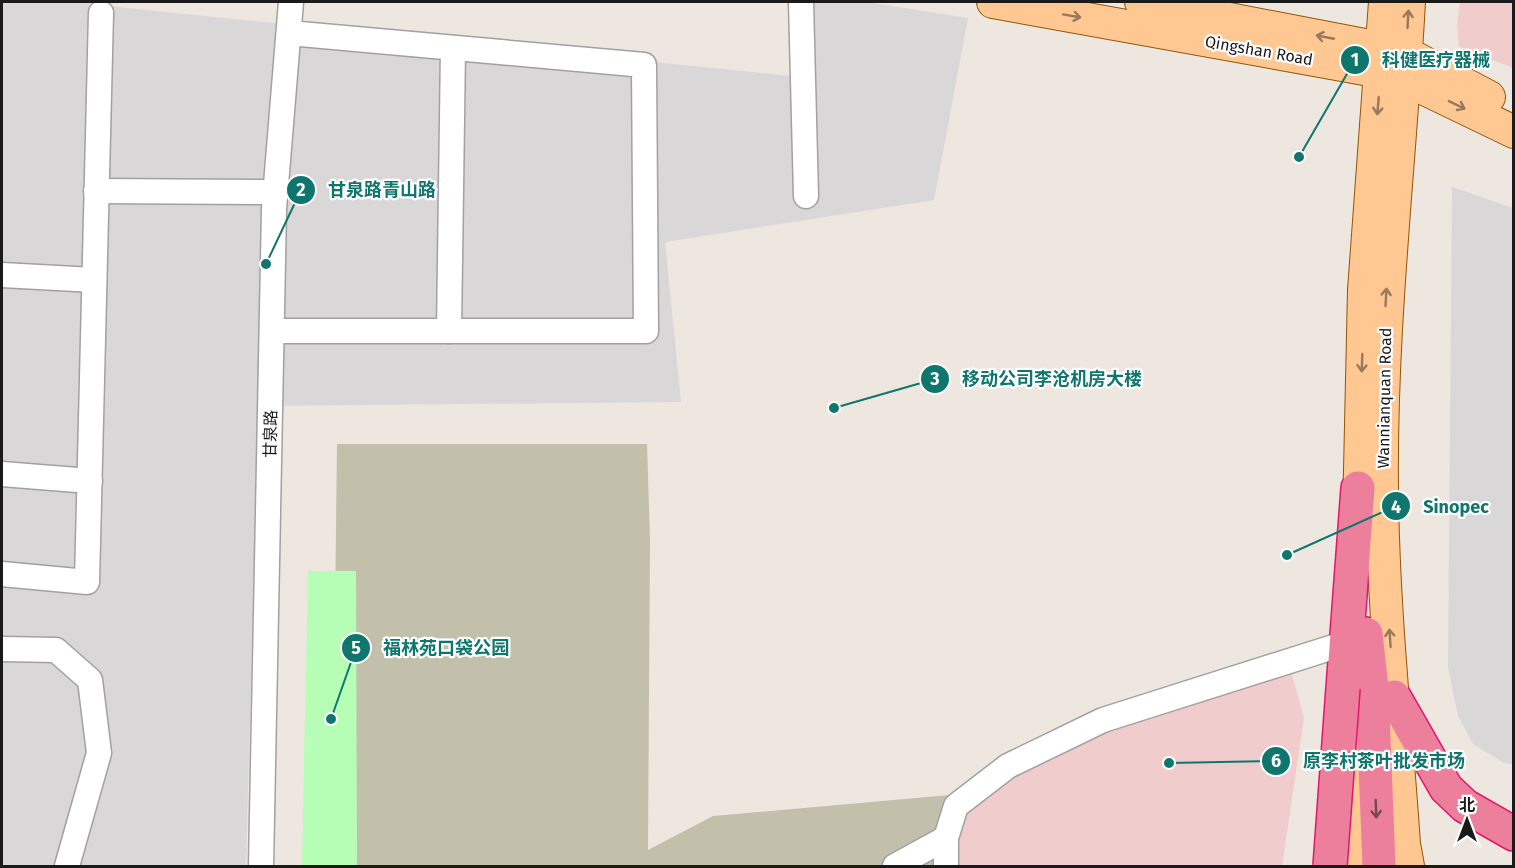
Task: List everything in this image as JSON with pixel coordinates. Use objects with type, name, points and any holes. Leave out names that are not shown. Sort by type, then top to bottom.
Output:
[{"type":"highway","points":[[1330,867],[1343,688],[1356,639],[1358,488]]},
{"type":"highway","points":[[1356,639],[1372,688],[1379,867]]},
{"type":"highway","points":[[1394,697],[1446,788],[1465,806],[1514,834]]},
{"type":"main road","name":"Qingshan Road","points":[[993,2],[1393,63],[1514,132]]},
{"type":"main road","name":"Qingshan Road","points":[[1141,2],[1393,63],[1514,110]]},
{"type":"main road","name":"Wannianquan Road","points":[[1385,2],[1393,63],[1382,491],[1404,844],[1408,867]]},
{"type":"main road","name":"Wannianquan Road","points":[[1358,488],[1364,290],[1393,63],[1408,2]]},
{"type":"main road","points":[[1349,867],[1358,744],[1356,639]]},
{"type":"street","name":"甘泉路","points":[[261,867],[275,192],[291,2]]},
{"type":"street","points":[[801,2],[806,196]]},
{"type":"street","points":[[2,574],[87,582],[100,13]]},
{"type":"street","points":[[272,331],[646,331],[644,65],[289,33]]},
{"type":"street","points":[[449,331],[453,48]]},
{"type":"street","points":[[96,191],[275,192]]},
{"type":"street","points":[[2,275],[94,279]]},
{"type":"street","points":[[2,474],[90,481]]},
{"type":"street","points":[[946,867],[946,838],[956,806],[1008,766],[1103,720],[1356,639]]},
{"type":"street","points":[[2,649],[56,650],[90,680],[99,753],[67,867]]},
{"type":"street","points":[[1317,867],[1325,758],[1333,719],[1343,688]]},
{"type":"street","points":[[895,867],[946,838]]},
{"type":"shaded area","points":[[2,2],[80,2],[800,77],[813,2],[866,2],[968,18],[934,200],[665,242],[681,402],[258,406],[246,866],[2,866]]},
{"type":"shaded area","points":[[1460,2],[1513,2],[1513,68],[1459,47],[1457,26]]},
{"type":"shaded area","points":[[1452,187],[1513,208],[1513,764],[1504,763],[1473,744],[1458,716],[1448,667]]},
{"type":"shaded area","points":[[337,444],[647,444],[650,539],[648,850],[713,816],[983,792],[966,809],[958,828],[958,866],[332,866]]},
{"type":"shaded area","points":[[1291,671],[1304,718],[1282,866],[958,866],[958,828],[966,809],[988,790],[1094,737]]},
{"type":"green space","points":[[308,571],[356,571],[357,866],[302,866]]},
{"type":"place","name":"科健医疗器械","points":[[1299,157]]},
{"type":"place","name":"甘泉路青山路","points":[[266,264]]},
{"type":"place","name":"移动公司李沧机房大楼","points":[[834,408]]},
{"type":"place","name":"Sinopec","points":[[1287,555]]},
{"type":"place","name":"福林苑口袋公园","points":[[331,719]]},
{"type":"place","name":"原李村茶叶批发市场","points":[[1169,763]]}]
